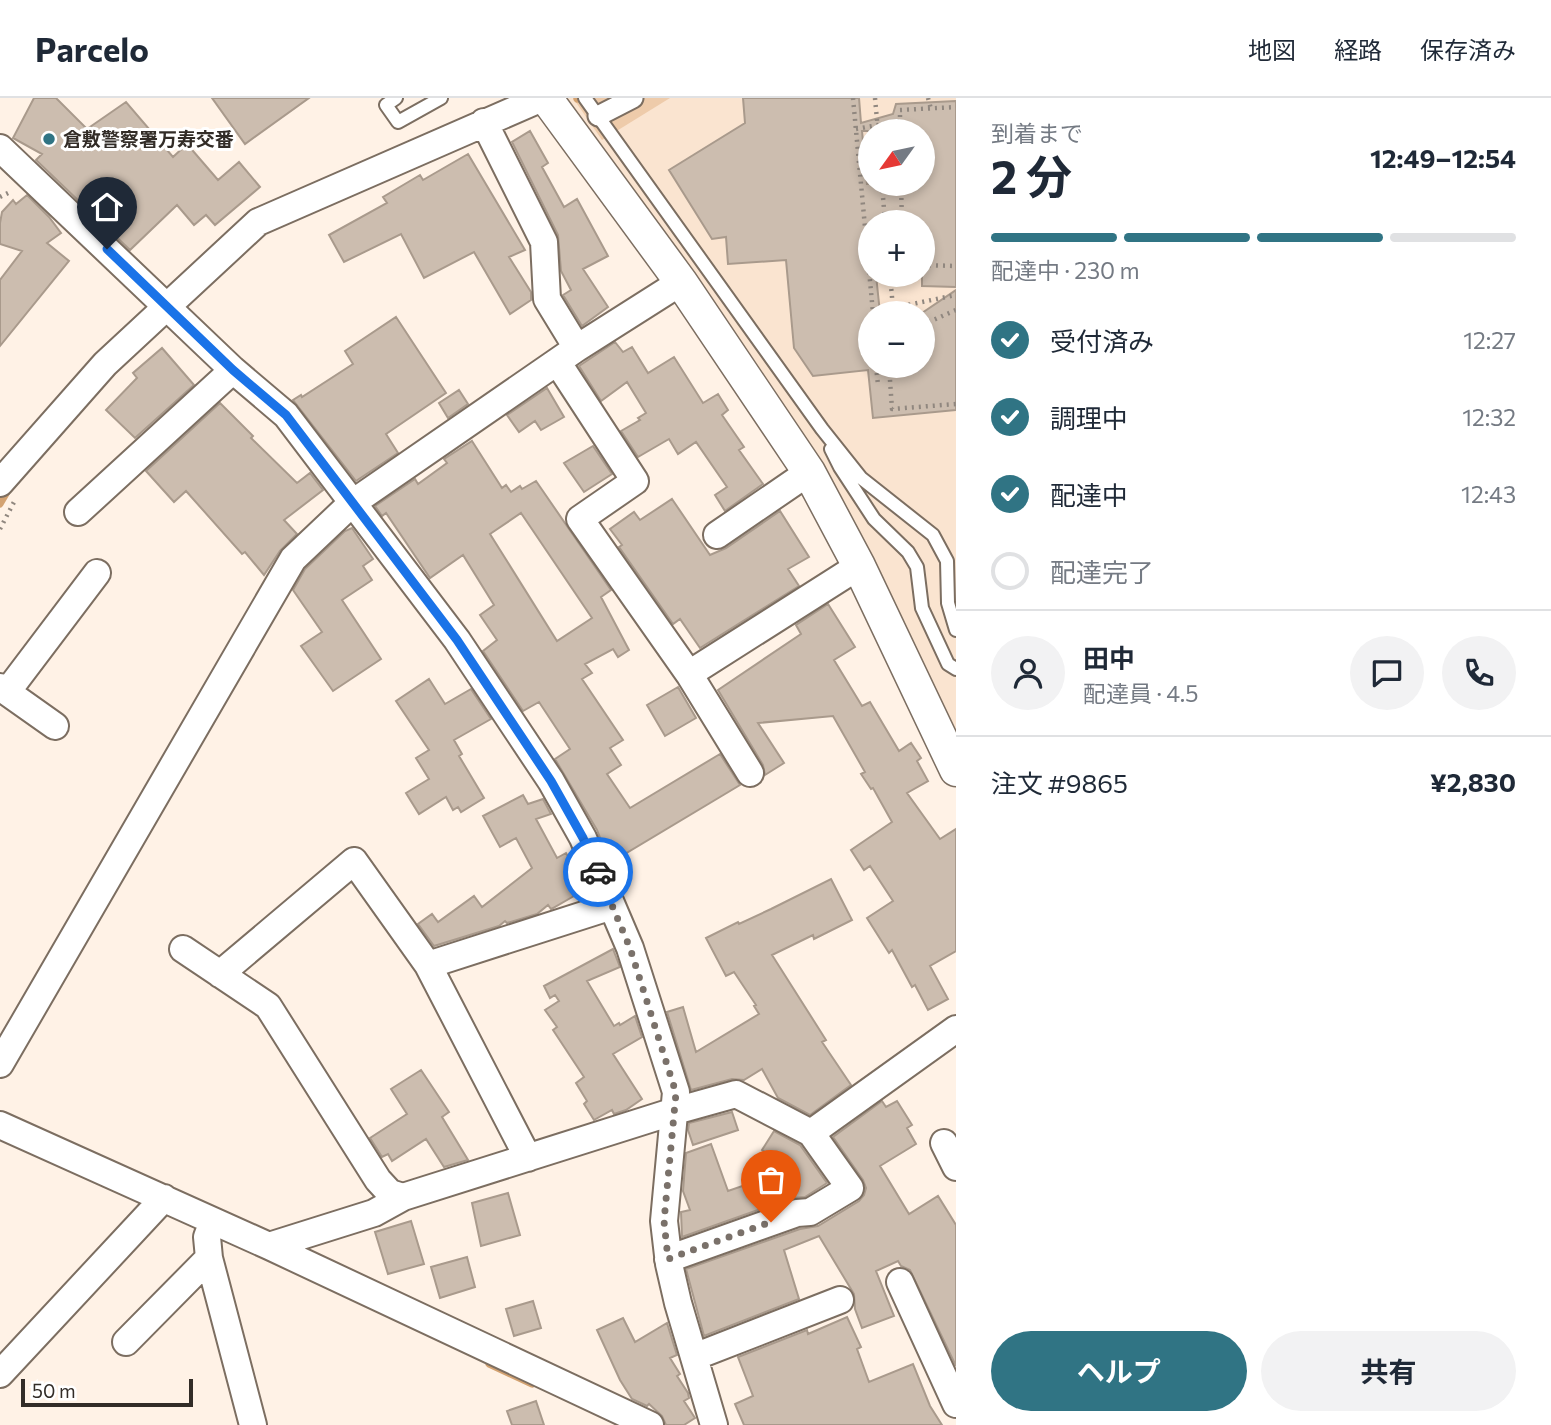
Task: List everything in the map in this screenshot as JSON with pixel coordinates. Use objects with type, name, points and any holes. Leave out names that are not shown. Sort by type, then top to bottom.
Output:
[{"type":"street","points":[[9,488],[105,363],[258,222],[544,98],[681,282],[809,472],[859,566],[956,770]]},
{"type":"street","points":[[591,106],[633,98]]},
{"type":"street","points":[[484,122],[544,242],[547,299],[568,356],[635,481],[580,519],[689,674],[750,773]]},
{"type":"street","points":[[0,148],[233,370],[286,415],[351,504],[457,640],[551,781],[583,838],[630,948],[676,1093],[664,1221],[668,1259],[678,1303],[715,1425]]},
{"type":"street","points":[[0,1064],[293,559],[351,504],[681,282]]},
{"type":"street","points":[[78,512],[233,370]]},
{"type":"street","points":[[717,536],[809,472]]},
{"type":"street","points":[[689,674],[859,566]]},
{"type":"street","points":[[55,726],[4,690],[97,573]]},
{"type":"street","points":[[220,974],[354,861],[428,965],[528,1158]]},
{"type":"street","points":[[428,965],[612,906]]},
{"type":"street","points":[[183,949],[268,1006],[378,1180],[390,1193],[403,1198]]},
{"type":"street","points":[[811,1133],[956,1029]]},
{"type":"street","points":[[269,1245],[374,1213],[403,1198],[736,1094],[811,1133],[855,1196],[810,1212],[797,1213],[668,1259]]},
{"type":"street","points":[[0,1125],[158,1206],[210,1236],[269,1245],[650,1425]]},
{"type":"street","points":[[944,1143],[956,1167]]},
{"type":"street","points":[[0,1374],[158,1206]]},
{"type":"street","points":[[126,1342],[210,1236]]},
{"type":"street","points":[[210,1236],[253,1425]]},
{"type":"street","points":[[900,1282],[956,1404]]},
{"type":"street","points":[[694,1357],[840,1300]]},
{"type":"lane","points":[[396,98],[386,105],[398,122],[441,98]]},
{"type":"lane","points":[[591,106],[822,429],[861,478],[933,536],[947,561],[948,603],[956,629]]},
{"type":"lane","points":[[822,429],[840,467],[874,519],[908,552],[917,567],[922,608],[948,664],[956,669]]},
{"type":"path","points":[[853,98],[864,210]]},
{"type":"path","points":[[875,98],[877,119]]},
{"type":"path","points":[[928,98],[931,108]]},
{"type":"path","points":[[900,119],[900,110],[956,107]]},
{"type":"path","points":[[0,197],[11,192]]},
{"type":"path","points":[[935,265],[956,266]]},
{"type":"path","points":[[927,301],[956,295]]},
{"type":"path","points":[[935,319],[956,310]]},
{"type":"path","points":[[877,378],[878,385]]},
{"type":"path","points":[[890,378],[892,409],[956,404]]},
{"type":"path","points":[[0,529],[9,488]]},
{"type":"shaded area","points":[[563,98],[956,98],[956,737]]},
{"type":"shaded area","points":[[573,98],[670,98],[602,140]]},
{"type":"building","points":[[34,98],[56,98],[87,129],[126,102],[173,157],[187,144],[218,180],[239,162],[260,187],[215,225],[206,215],[194,225],[177,205],[130,250],[36,160],[42,154],[13,138]]},
{"type":"building","points":[[212,98],[309,98],[245,144]]},
{"type":"building","points":[[743,98],[859,98],[858,196],[935,196],[935,119],[875,119],[893,114],[896,104],[956,101],[956,287],[935,286],[935,210],[858,210],[858,287],[877,287],[879,301],[858,301],[858,371],[813,376],[794,348],[786,260],[728,264],[726,237],[712,239],[669,170],[745,123]]},
{"type":"building","points":[[530,131],[548,163],[542,167],[564,207],[577,199],[608,256],[583,269],[608,307],[582,326],[563,295],[571,290],[561,271],[558,235],[512,142]]},
{"type":"building","points":[[468,154],[525,250],[509,257],[531,292],[531,300],[510,314],[474,252],[424,278],[401,234],[344,262],[329,235],[387,203],[383,197],[420,175],[423,180]]},
{"type":"building","points":[[27,195],[61,233],[47,243],[69,261],[0,346],[0,280],[22,251],[0,244],[0,223],[2,212],[13,200],[16,204]]},
{"type":"building","points":[[956,290],[956,410],[873,418],[869,378],[935,378],[935,304]]},
{"type":"building","points":[[396,317],[446,393],[386,434],[398,453],[356,481],[293,400],[353,364],[345,351]]},
{"type":"building","points":[[615,342],[623,352],[632,347],[648,373],[674,357],[703,403],[718,394],[728,410],[722,415],[744,447],[739,450],[763,484],[725,511],[715,495],[727,487],[696,442],[678,454],[669,439],[638,457],[621,431],[640,420],[638,418],[646,413],[627,382],[601,401],[579,366]]},
{"type":"building","points":[[162,348],[194,385],[135,438],[106,410],[137,378],[133,373]]},
{"type":"building","points":[[547,388],[564,417],[541,430],[535,421],[519,432],[507,415]]},
{"type":"building","points":[[459,390],[468,404],[448,418],[439,403]]},
{"type":"building","points":[[220,403],[297,483],[310,473],[323,490],[284,520],[297,534],[280,551],[264,575],[186,491],[174,502],[146,471]]},
{"type":"building","points":[[472,441],[502,488],[506,485],[511,492],[536,481],[611,590],[601,597],[629,650],[618,657],[613,649],[585,664],[592,673],[582,679],[623,740],[610,748],[621,765],[607,774],[630,808],[720,754],[740,785],[618,858],[611,844],[604,848],[597,830],[555,759],[570,749],[539,702],[523,711],[483,651],[497,640],[480,615],[494,605],[463,555],[430,578],[386,513],[382,516],[375,506],[415,479],[418,484],[447,463],[444,459]],"holes":[[[521,513],[592,618],[557,641],[490,534]]]},
{"type":"building","points":[[593,446],[612,474],[584,492],[564,463]]},
{"type":"building","points":[[672,499],[710,555],[726,548],[780,511],[809,557],[788,569],[799,586],[700,648],[680,619],[673,624],[619,547],[622,545],[610,529],[634,512],[640,520]]},
{"type":"building","points":[[352,528],[373,559],[363,566],[372,580],[342,600],[381,659],[333,691],[301,646],[322,632],[293,590],[305,569],[345,531]]},
{"type":"building","points":[[828,604],[855,647],[834,660],[862,706],[870,702],[899,751],[911,743],[921,758],[917,761],[928,781],[907,793],[940,839],[956,829],[956,951],[930,966],[948,999],[928,1010],[892,950],[889,953],[867,918],[893,901],[870,866],[864,870],[851,850],[892,822],[873,788],[871,789],[861,774],[865,772],[833,716],[758,723],[784,763],[765,775],[763,765],[718,690],[801,634],[796,625]]},
{"type":"building","points":[[429,679],[445,704],[471,689],[491,719],[454,740],[462,754],[459,756],[484,798],[461,812],[458,807],[453,810],[446,797],[419,814],[406,793],[429,779],[416,758],[429,750],[396,701]]},
{"type":"building","points":[[678,687],[696,718],[665,736],[647,705]]},
{"type":"building","points":[[523,795],[528,804],[543,799],[551,814],[536,819],[557,858],[566,853],[582,882],[570,889],[574,896],[551,909],[548,905],[537,914],[507,923],[505,921],[499,926],[434,946],[418,924],[432,914],[438,922],[474,896],[482,907],[532,868],[516,838],[500,847],[483,816]]},
{"type":"building","points":[[831,879],[852,920],[814,939],[813,935],[772,955],[826,1040],[822,1042],[851,1085],[810,1115],[778,1098],[762,1069],[744,1080],[732,1079],[691,1090],[667,1012],[683,1007],[696,1052],[759,1014],[734,972],[726,976],[706,938]]},
{"type":"building","points":[[613,949],[620,967],[587,981],[614,1026],[635,1016],[642,1037],[613,1054],[642,1099],[626,1110],[614,1114],[612,1110],[594,1120],[576,1083],[584,1077],[553,1030],[557,1027],[545,1010],[559,1001],[555,995],[550,998],[544,986]]},
{"type":"building","points":[[421,1070],[449,1112],[442,1117],[468,1160],[444,1167],[426,1139],[392,1161],[388,1154],[382,1157],[370,1138],[407,1114],[391,1089]]},
{"type":"building","points":[[882,1101],[886,1107],[897,1101],[912,1125],[907,1128],[916,1144],[880,1166],[909,1214],[938,1196],[956,1225],[956,1366],[910,1270],[901,1266],[898,1261],[876,1271],[894,1316],[862,1328],[855,1309],[854,1294],[819,1236],[784,1250],[799,1299],[704,1336],[686,1269],[800,1229],[818,1226],[859,1201],[866,1188],[863,1180],[833,1137]]},
{"type":"building","points":[[732,1112],[738,1130],[693,1145],[688,1130],[689,1123]]},
{"type":"building","points":[[774,1131],[800,1145],[827,1183],[805,1197],[792,1198],[682,1237],[681,1212],[690,1210],[683,1191],[686,1153],[711,1144],[728,1191],[792,1169],[762,1150]]},
{"type":"building","points":[[508,1193],[520,1235],[481,1246],[472,1203]]},
{"type":"building","points":[[411,1221],[424,1264],[388,1274],[375,1232]]},
{"type":"building","points":[[467,1257],[475,1287],[440,1298],[431,1267]]},
{"type":"building","points":[[533,1301],[541,1328],[514,1336],[506,1309]]},
{"type":"building","points":[[847,1317],[861,1347],[857,1349],[869,1382],[913,1364],[930,1406],[942,1425],[744,1425],[735,1404],[753,1396],[738,1357],[807,1330],[808,1334]]},
{"type":"building","points":[[623,1318],[635,1342],[667,1323],[677,1355],[670,1358],[688,1393],[689,1398],[684,1401],[695,1418],[684,1425],[666,1425],[662,1416],[649,1404],[647,1406],[632,1399],[620,1380],[597,1330]]},
{"type":"building","points":[[536,1401],[544,1425],[512,1425],[507,1411]]},
{"type":"waterway","points":[[0,504],[10,487]]},
{"type":"waterway","points":[[489,1364],[532,1384]]},
{"type":"way so far","points":[[598,872],[630,948],[676,1093],[664,1221],[668,1259],[771,1222]]},
{"type":"place","name":"倉敷警察署万寿交番","points":[[49,139]]},
{"type":"route","points":[[107,249],[233,370],[286,415],[351,504],[457,640],[551,781],[583,838],[598,872]]}]
